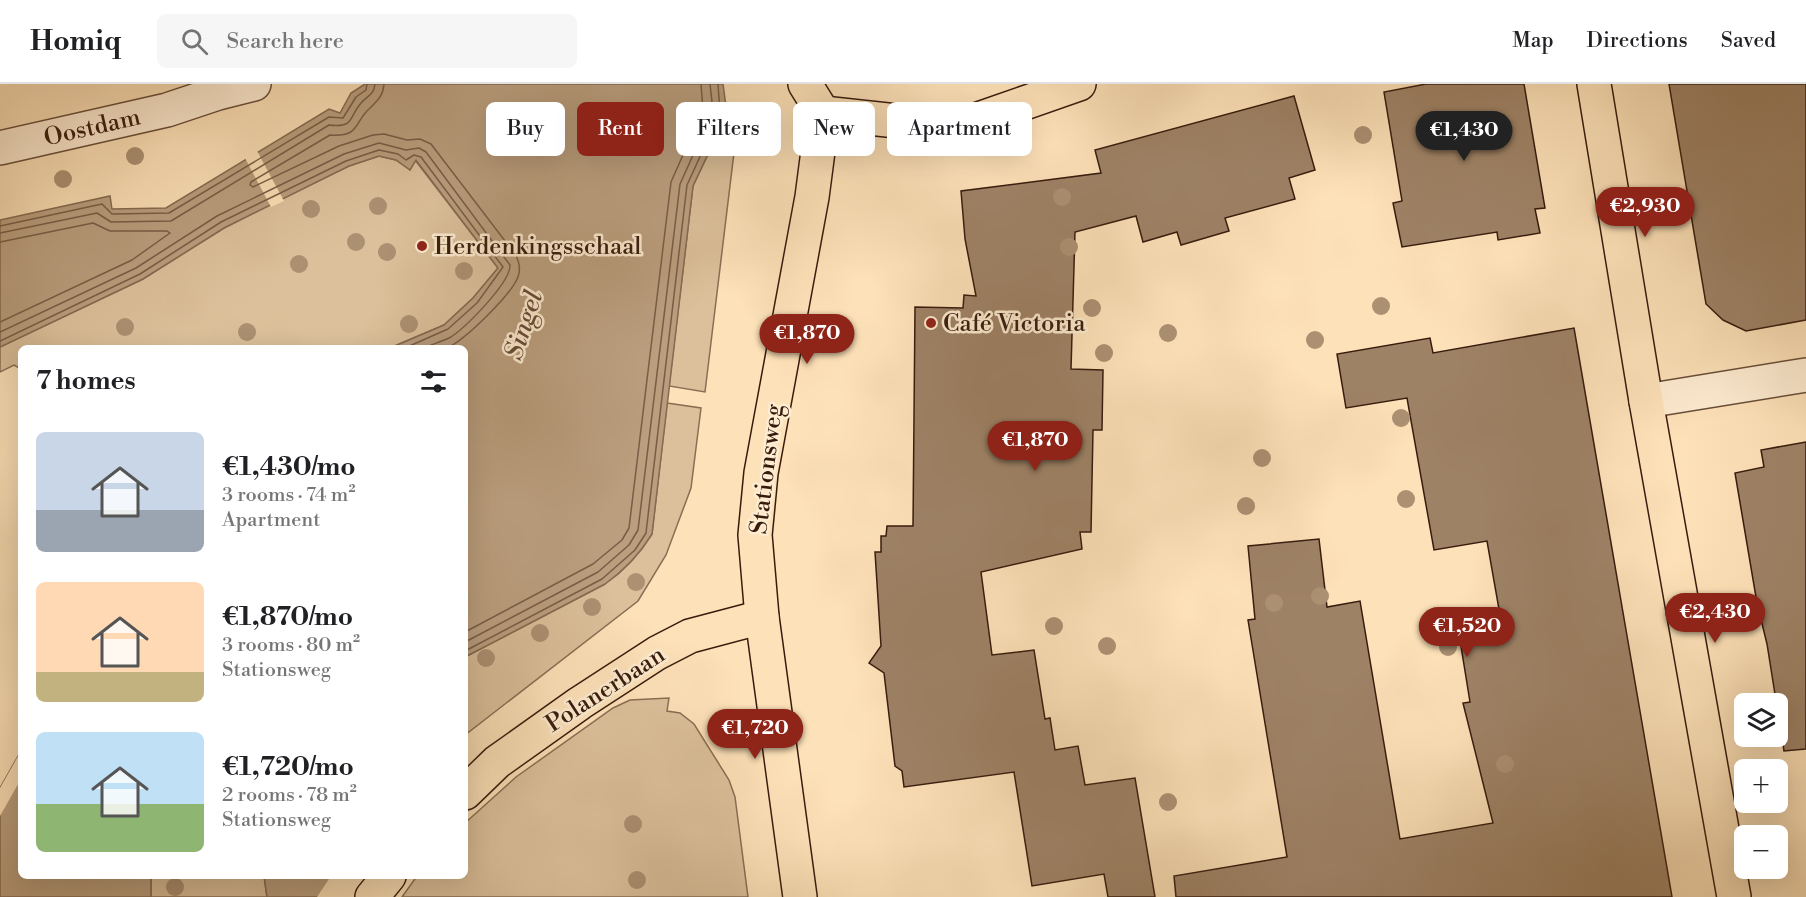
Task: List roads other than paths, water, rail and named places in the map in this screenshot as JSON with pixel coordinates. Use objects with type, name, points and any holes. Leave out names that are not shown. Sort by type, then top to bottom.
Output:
[{"type":"main road","points":[[805,84],[816,102]]},
{"type":"main road","points":[[875,119],[915,123],[964,124],[1078,84]]},
{"type":"main road","points":[[1594,84],[1646,401],[1734,897]]},
{"type":"main road","name":"Stationsweg","points":[[800,897],[762,617],[755,535],[761,473],[812,197],[817,156]]},
{"type":"main road","name":"Polanerbaan","points":[[468,790],[497,762],[580,703],[657,653],[690,636],[762,617]]},
{"type":"main road","points":[[372,897],[387,879]]},
{"type":"street","name":"Oostdam","points":[[0,148],[167,111],[222,88],[254,84]]},
{"type":"street","points":[[1646,401],[1806,375]]},
{"type":"water","name":"Singel","points":[[365,84],[723,84],[725,102],[676,102],[676,156],[707,156],[693,186],[652,534],[631,562],[605,584],[468,655],[468,345],[397,345],[444,325],[473,298],[498,268],[416,160],[410,170],[396,160],[379,156],[349,166],[224,228],[143,279],[0,347],[0,220],[110,196],[112,209],[166,208],[329,109],[340,113],[351,93]]},
{"type":"water","points":[[18,756],[18,879],[151,879],[151,897],[0,897],[0,788]]},
{"type":"water","points":[[264,879],[331,879],[334,897],[267,897]]},
{"type":"place","name":"Herdenkingsschaal","points":[[422,246]]},
{"type":"place","name":"Café Victoria","points":[[931,323]]}]
